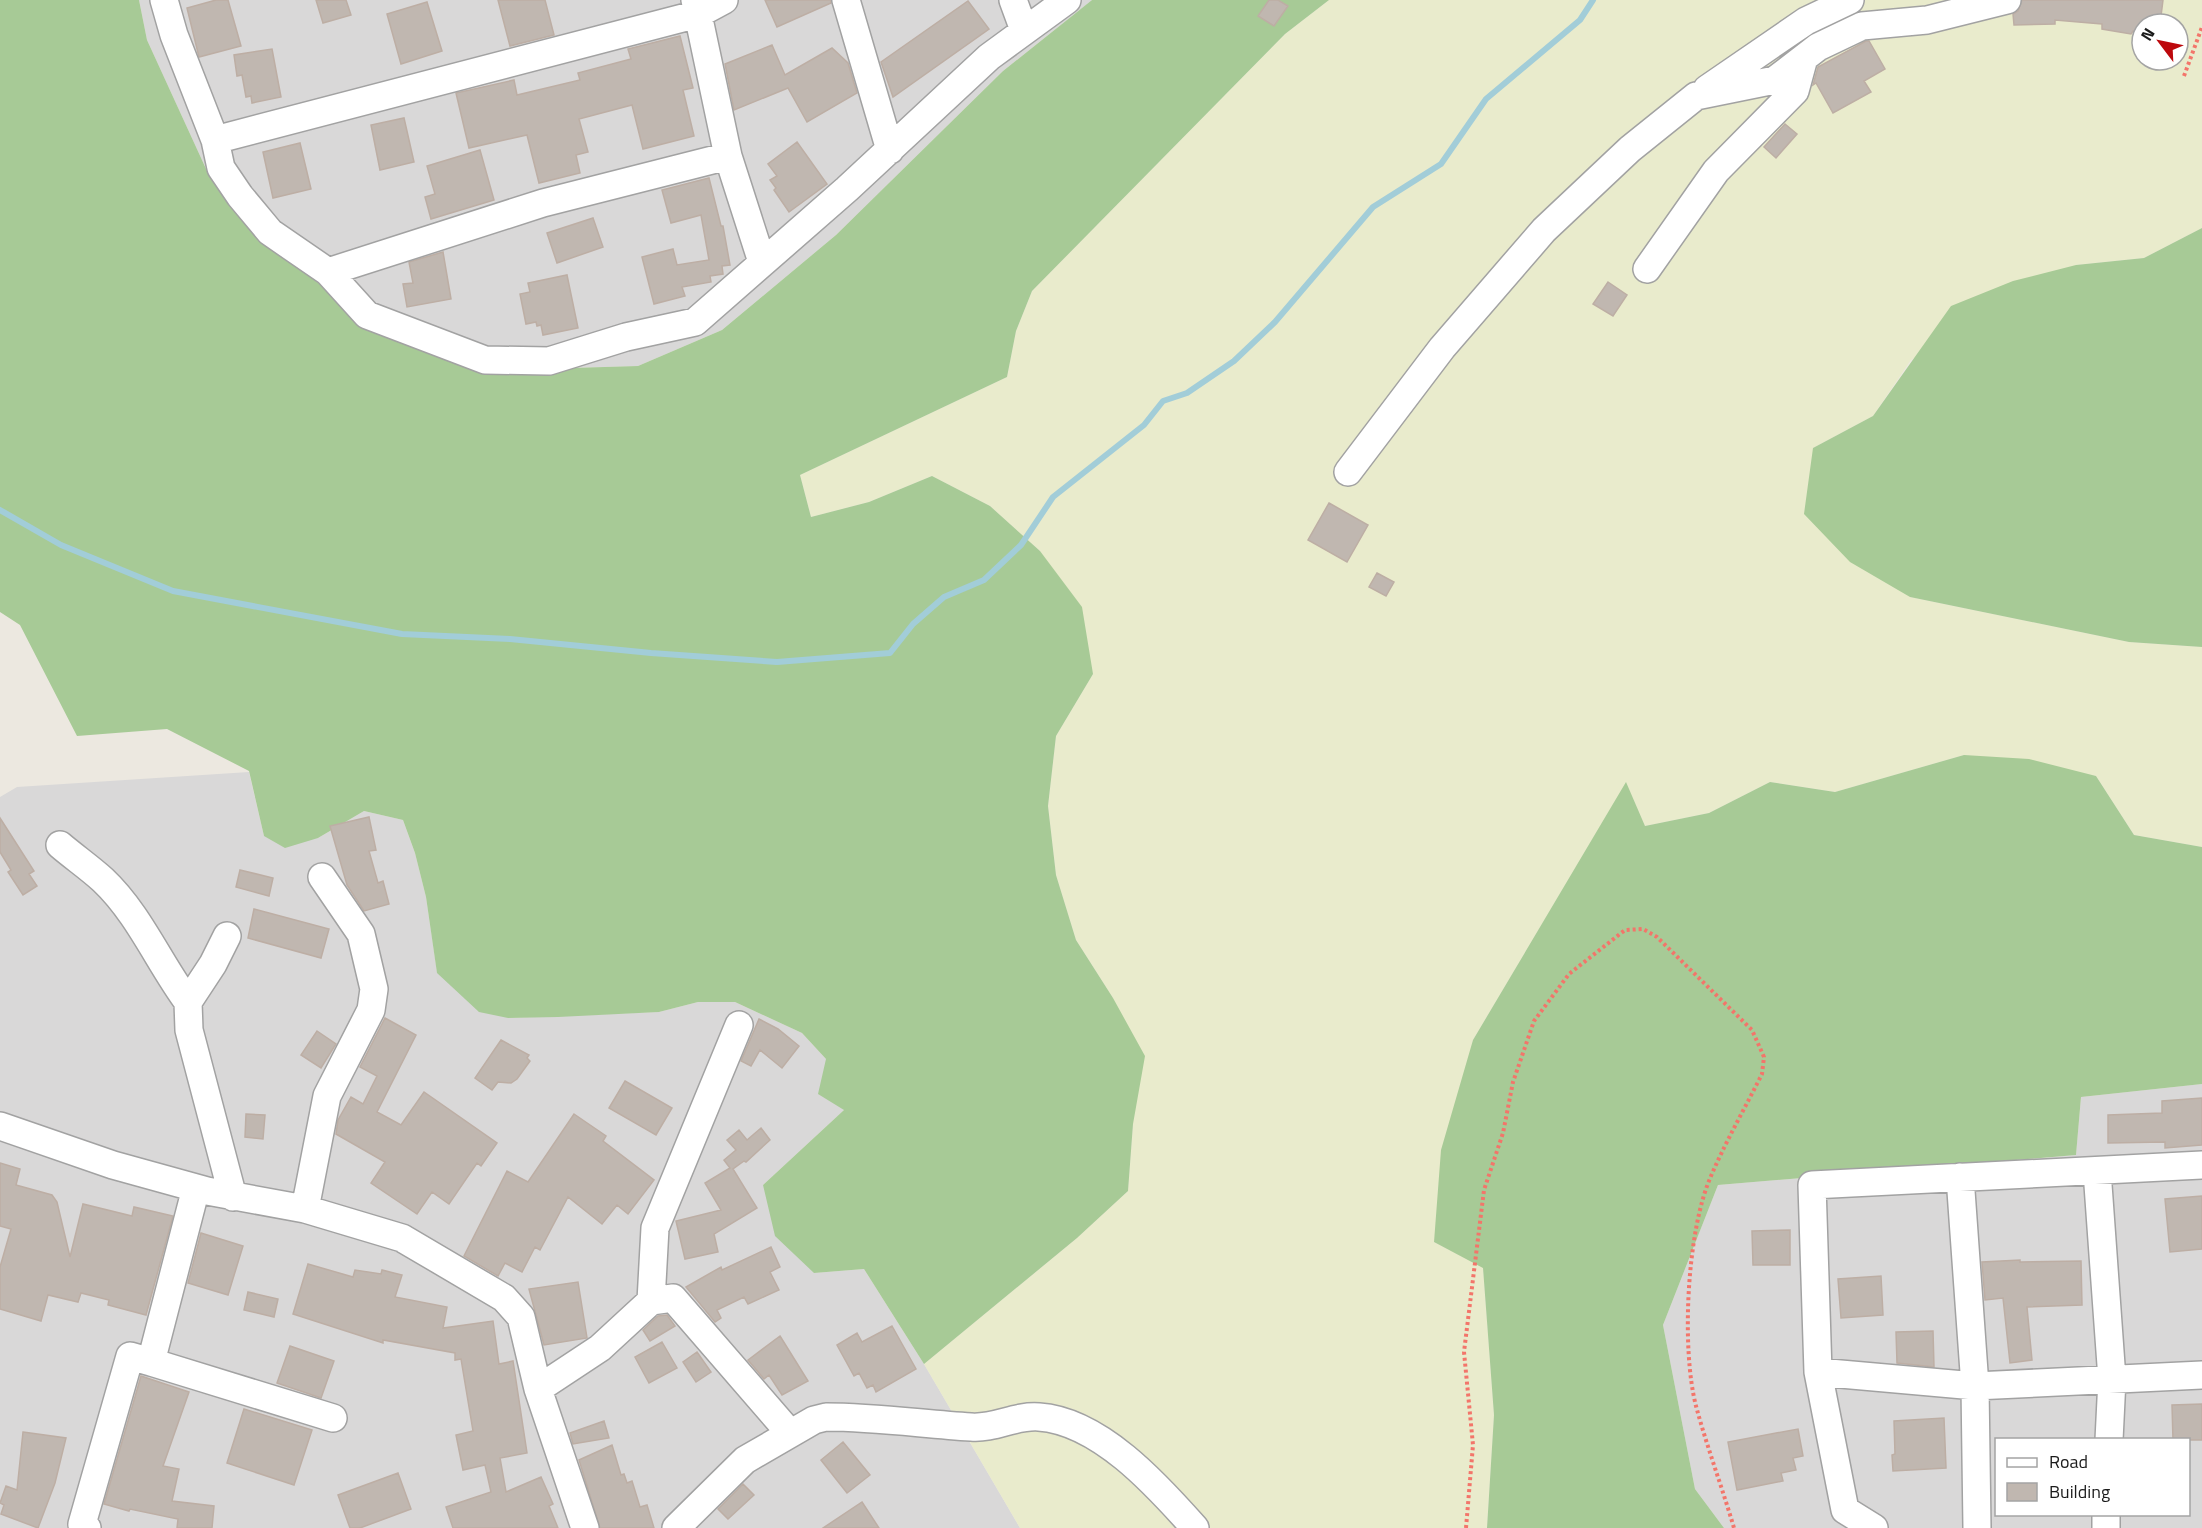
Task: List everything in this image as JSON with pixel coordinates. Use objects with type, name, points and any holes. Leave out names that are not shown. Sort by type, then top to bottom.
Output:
[{"type":"street","points":[[164,0],[174,35],[214,140],[221,168],[240,196],[270,232],[328,272],[367,315],[485,360],[549,361],[626,337],[695,321],[890,150],[946,96],[1024,30],[1067,0]]},
{"type":"street","points":[[214,140],[724,0]]},
{"type":"street","points":[[846,0],[890,150]]},
{"type":"street","points":[[1013,0],[1024,30]]},
{"type":"street","points":[[1348,472],[1442,348],[1544,230],[1630,149],[1696,96],[1806,21],[1850,0]]},
{"type":"street","points":[[1696,96],[1774,80],[1818,47],[1862,26],[1927,20],[2007,0]]},
{"type":"street","points":[[696,7],[728,156],[762,262]]},
{"type":"street","points":[[1647,269],[1716,171],[1795,91],[1804,57]]},
{"type":"street","points":[[328,272],[543,202],[728,156]]},
{"type":"street","points":[[60,846],[104,881],[139,926],[164,969],[188,1002],[189,1030],[233,1197]]},
{"type":"street","points":[[304,1209],[327,1096],[371,1010],[374,989],[361,934],[322,877]]},
{"type":"street","points":[[188,1002],[213,964],[227,936]]},
{"type":"street","points":[[651,1301],[655,1228],[739,1025]]},
{"type":"street","points":[[0,1126],[113,1165],[233,1197],[304,1209],[402,1238],[504,1298],[521,1317],[537,1389],[585,1528]]},
{"type":"street","points":[[1874,1528],[1845,1510],[1818,1372],[1812,1185],[2202,1165]]},
{"type":"street","points":[[2097,1171],[2112,1379],[2109,1438]]},
{"type":"street","points":[[1960,1178],[1975,1386],[1977,1528]]},
{"type":"street","points":[[152,1362],[196,1188]]},
{"type":"street","points":[[537,1389],[600,1348],[651,1301],[673,1298],[789,1432]]},
{"type":"street","points":[[87,1528],[82,1524],[130,1356],[333,1418]]},
{"type":"street","points":[[1818,1372],[1975,1386],[2202,1375]]},
{"type":"street","points":[[676,1528],[738,1466],[789,1432],[826,1417],[913,1420],[974,1428],[1020,1418],[1055,1419],[1078,1426],[1104,1440],[1195,1528]]},
{"type":"path","points":[[2184,76],[2202,27]]},
{"type":"path","points":[[1466,1528],[1473,1445],[1464,1352],[1484,1190],[1503,1134],[1513,1082],[1534,1021],[1569,974],[1625,930],[1643,929],[1657,937],[1752,1030],[1764,1057],[1762,1074],[1710,1178],[1694,1239],[1690,1300],[1689,1349],[1696,1404],[1734,1528]]},
{"type":"shaded area","points":[[139,0],[1092,0],[1003,71],[836,235],[722,330],[638,366],[537,369],[349,307],[262,239],[207,171],[147,40]]},
{"type":"shaded area","points":[[249,772],[264,836],[318,838],[364,811],[403,820],[415,853],[426,897],[437,972],[508,1018],[659,1012],[698,1002],[735,1002],[802,1033],[826,1059],[844,1110],[763,1185],[814,1273],[864,1269],[924,1364],[1020,1528],[0,1528],[0,797],[17,787]]},
{"type":"shaded area","points":[[2202,1084],[2202,1528],[1724,1528],[1695,1489],[1663,1325],[1718,1185],[2076,1155],[2081,1097]]},
{"type":"green space","points":[[0,0],[139,0],[147,40],[207,171],[262,239],[349,307],[537,369],[638,366],[722,330],[836,235],[1003,71],[1092,0],[1329,0],[1285,34],[1032,291],[1016,331],[1007,377],[800,475],[811,517],[869,502],[932,476],[990,506],[1040,551],[1082,607],[1093,674],[1056,736],[1048,806],[1056,875],[1076,940],[1113,998],[1145,1056],[1133,1124],[1128,1191],[1077,1238],[924,1364],[864,1269],[814,1273],[775,1236],[763,1185],[844,1110],[818,1094],[826,1059],[802,1033],[735,1002],[698,1002],[659,1012],[558,1017],[508,1018],[479,1012],[437,973],[426,897],[415,853],[403,820],[364,811],[318,838],[285,848],[264,836],[249,771],[167,729],[77,736],[20,625],[0,612]]},
{"type":"green space","points":[[1329,0],[2202,0],[2202,228],[2144,258],[2076,265],[1911,360],[1873,416],[1813,448],[1910,597],[2129,642],[2202,647],[2202,847],[2134,835],[2096,776],[1964,755],[1835,792],[1770,782],[1709,813],[1645,826],[1626,783],[1473,1040],[1434,1242],[1483,1267],[1494,1415],[1487,1528],[1020,1528],[924,1364],[1077,1238],[1128,1191],[1133,1124],[1113,998],[1076,940],[1056,875],[1048,806],[1056,736],[1093,674],[1040,551],[990,506],[932,476],[869,502],[811,517],[800,475],[1007,377],[1016,331],[1032,291],[1285,34]]},
{"type":"green space","points":[[2202,228],[2202,647],[2129,642],[1910,597],[1850,562],[1804,514],[1813,448],[1873,416],[1951,306],[2013,281],[2076,265],[2144,258]]},
{"type":"green space","points":[[1964,755],[2029,759],[2096,776],[2134,835],[2202,847],[2202,1084],[2081,1097],[2076,1155],[1718,1185],[1663,1325],[1695,1489],[1724,1528],[1487,1528],[1494,1415],[1483,1268],[1434,1242],[1441,1150],[1473,1040],[1626,782],[1645,826],[1709,813],[1770,782],[1835,792]]},
{"type":"building","points":[[216,0],[228,0],[241,46],[199,57],[187,8]]},
{"type":"building","points":[[316,0],[346,0],[351,15],[323,23]]},
{"type":"building","points":[[498,0],[545,0],[554,35],[510,46]]},
{"type":"building","points":[[765,0],[831,0],[831,3],[777,27]]},
{"type":"building","points":[[1269,0],[1278,0],[1288,6],[1274,26],[1258,16]]},
{"type":"building","points":[[2022,0],[2163,0],[2162,12],[2130,12],[2130,34],[2102,29],[2102,24],[2055,20],[2055,24],[2014,25],[2013,14],[2018,11]]},
{"type":"building","points":[[968,1],[989,29],[893,97],[881,62]]},
{"type":"building","points":[[427,2],[442,51],[401,64],[387,14]]},
{"type":"building","points":[[680,36],[693,88],[683,90],[694,136],[643,149],[632,105],[579,119],[588,152],[576,155],[580,173],[539,183],[527,135],[469,148],[456,93],[514,80],[517,95],[580,80],[578,73],[631,59],[628,49]]},
{"type":"building","points":[[1869,41],[1885,69],[1864,81],[1871,92],[1833,113],[1816,83],[1813,85],[1818,67]]},
{"type":"building","points":[[772,45],[785,75],[832,48],[848,63],[857,93],[807,122],[788,88],[734,110],[725,64]]},
{"type":"building","points":[[272,49],[281,97],[252,103],[251,96],[246,97],[242,75],[237,76],[234,55]]},
{"type":"building","points":[[404,118],[414,162],[380,170],[371,125]]},
{"type":"building","points":[[1785,124],[1797,134],[1776,158],[1764,147]]},
{"type":"building","points":[[797,142],[827,184],[789,212],[774,190],[776,188],[770,180],[777,176],[768,164]]},
{"type":"building","points":[[300,143],[311,189],[273,198],[263,152]]},
{"type":"building","points":[[480,150],[494,200],[431,219],[425,197],[435,194],[427,166]]},
{"type":"building","points":[[709,178],[721,226],[723,226],[730,265],[722,266],[723,274],[710,276],[711,282],[682,287],[685,296],[654,304],[642,257],[673,249],[677,265],[709,260],[701,215],[671,223],[662,190]]},
{"type":"building","points":[[593,218],[603,247],[557,263],[547,233]]},
{"type":"building","points":[[443,252],[451,299],[407,307],[403,284],[413,283],[409,262]]},
{"type":"building","points":[[567,275],[578,328],[543,335],[541,325],[537,326],[536,322],[526,324],[520,294],[530,292],[528,283]]},
{"type":"building","points":[[1608,282],[1627,295],[1613,316],[1593,304]]},
{"type":"building","points":[[1329,503],[1368,525],[1347,562],[1308,540]]},
{"type":"building","points":[[1377,573],[1394,582],[1386,596],[1369,587]]},
{"type":"building","points":[[369,817],[376,850],[369,851],[378,883],[383,881],[389,904],[364,911],[347,885],[330,826]]},
{"type":"building","points":[[0,818],[34,871],[29,874],[37,886],[23,895],[8,872],[11,870],[0,852]]},
{"type":"building","points":[[240,870],[273,878],[269,896],[236,887]]},
{"type":"building","points":[[254,909],[329,929],[321,958],[248,938]]},
{"type":"building","points":[[385,1018],[416,1035],[377,1112],[401,1125],[424,1092],[497,1143],[481,1166],[477,1163],[449,1204],[432,1192],[417,1214],[371,1183],[385,1162],[336,1134],[338,1120],[351,1097],[363,1104],[377,1076],[360,1067]]},
{"type":"building","points":[[759,1019],[778,1029],[799,1046],[782,1068],[760,1050],[751,1066],[741,1061]]},
{"type":"building","points":[[317,1031],[336,1044],[321,1068],[301,1055]]},
{"type":"building","points":[[501,1040],[529,1055],[527,1058],[530,1061],[517,1079],[511,1083],[498,1082],[492,1090],[475,1078]]},
{"type":"building","points":[[625,1081],[672,1108],[656,1135],[609,1108]]},
{"type":"building","points":[[2202,1098],[2202,1145],[2165,1148],[2165,1142],[2108,1143],[2108,1115],[2162,1113],[2162,1101]]},
{"type":"building","points":[[246,1114],[265,1115],[263,1139],[245,1137]]},
{"type":"building","points":[[574,1114],[606,1136],[603,1141],[654,1180],[628,1214],[617,1205],[602,1224],[568,1197],[540,1250],[535,1247],[522,1272],[505,1263],[498,1276],[464,1256],[507,1171],[528,1182]]},
{"type":"building","points":[[761,1128],[770,1140],[746,1162],[744,1161],[733,1169],[757,1208],[714,1234],[718,1252],[685,1259],[676,1221],[721,1210],[705,1183],[730,1168],[724,1160],[736,1150],[727,1140],[739,1130],[747,1140]]},
{"type":"building","points":[[0,1163],[20,1169],[16,1185],[52,1195],[57,1202],[70,1257],[83,1204],[132,1216],[134,1207],[173,1216],[146,1315],[108,1305],[109,1300],[81,1293],[78,1302],[48,1295],[41,1321],[0,1309],[0,1267],[11,1229],[0,1226]]},
{"type":"building","points":[[2202,1196],[2202,1249],[2170,1252],[2165,1199]]},
{"type":"building","points":[[1790,1230],[1790,1265],[1753,1265],[1752,1231]]},
{"type":"building","points":[[201,1233],[243,1246],[228,1295],[188,1283]]},
{"type":"building","points":[[771,1247],[780,1267],[770,1272],[779,1290],[748,1304],[744,1297],[717,1310],[721,1318],[715,1322],[686,1287],[721,1267],[722,1270]]},
{"type":"building","points":[[2020,1260],[2020,1262],[2081,1261],[2082,1305],[2027,1307],[2032,1360],[2010,1363],[2003,1298],[1985,1300],[1982,1262]]},
{"type":"building","points":[[308,1264],[353,1277],[355,1270],[381,1274],[382,1270],[402,1275],[395,1297],[447,1307],[443,1328],[493,1321],[499,1364],[513,1361],[527,1453],[500,1458],[506,1492],[541,1477],[553,1504],[549,1506],[558,1528],[453,1528],[446,1507],[491,1492],[485,1465],[463,1470],[456,1435],[473,1431],[461,1359],[455,1360],[455,1353],[383,1340],[383,1343],[293,1314]]},
{"type":"building","points":[[1881,1276],[1883,1315],[1841,1318],[1838,1279]]},
{"type":"building","points":[[578,1282],[587,1338],[544,1345],[529,1289]]},
{"type":"building","points":[[248,1292],[278,1299],[274,1317],[244,1310]]},
{"type":"building","points":[[667,1315],[675,1326],[650,1341],[643,1330],[658,1316]]},
{"type":"building","points":[[892,1326],[916,1369],[876,1392],[873,1385],[867,1388],[859,1373],[854,1376],[837,1345],[857,1333],[862,1342]]},
{"type":"building","points":[[1933,1331],[1934,1367],[1897,1363],[1896,1332]]},
{"type":"building","points":[[780,1336],[808,1381],[782,1395],[769,1375],[764,1379],[748,1360]]},
{"type":"building","points":[[662,1342],[677,1368],[649,1383],[635,1357]]},
{"type":"building","points":[[290,1346],[334,1361],[321,1398],[277,1383]]},
{"type":"building","points":[[697,1352],[711,1372],[696,1382],[683,1362]]},
{"type":"building","points":[[141,1376],[189,1392],[163,1466],[179,1469],[172,1501],[214,1506],[212,1528],[177,1528],[178,1519],[130,1509],[129,1511],[104,1504]]},
{"type":"building","points":[[2202,1404],[2202,1440],[2173,1438],[2172,1405]]},
{"type":"building","points":[[244,1409],[312,1430],[294,1485],[227,1463]]},
{"type":"building","points":[[1944,1418],[1946,1468],[1893,1471],[1894,1421]]},
{"type":"building","points":[[604,1421],[609,1438],[573,1444],[570,1433]]},
{"type":"building","points":[[1798,1429],[1803,1456],[1793,1458],[1796,1470],[1781,1473],[1783,1481],[1737,1490],[1728,1442]]},
{"type":"building","points":[[23,1432],[66,1438],[55,1483],[38,1528],[1,1514],[4,1505],[0,1503],[6,1486],[17,1490]]},
{"type":"building","points":[[843,1442],[870,1475],[847,1493],[821,1460]]},
{"type":"building","points":[[612,1445],[621,1475],[624,1474],[627,1483],[632,1481],[640,1507],[647,1505],[654,1528],[600,1528],[579,1460]]},
{"type":"building","points":[[398,1473],[411,1509],[360,1528],[350,1528],[338,1495]]},
{"type":"building","points":[[743,1484],[754,1495],[728,1519],[718,1509]]},
{"type":"building","points":[[862,1502],[879,1528],[823,1528]]},
{"type":"waterway","points":[[0,510],[61,545],[173,591],[402,634],[510,639],[651,653],[777,662],[890,653],[913,624],[944,597],[984,580],[1021,545],[1053,497],[1144,425],[1163,401],[1187,393],[1234,361],[1275,322],[1373,207],[1441,164],[1486,99],[1580,20],[1593,0]]}]
